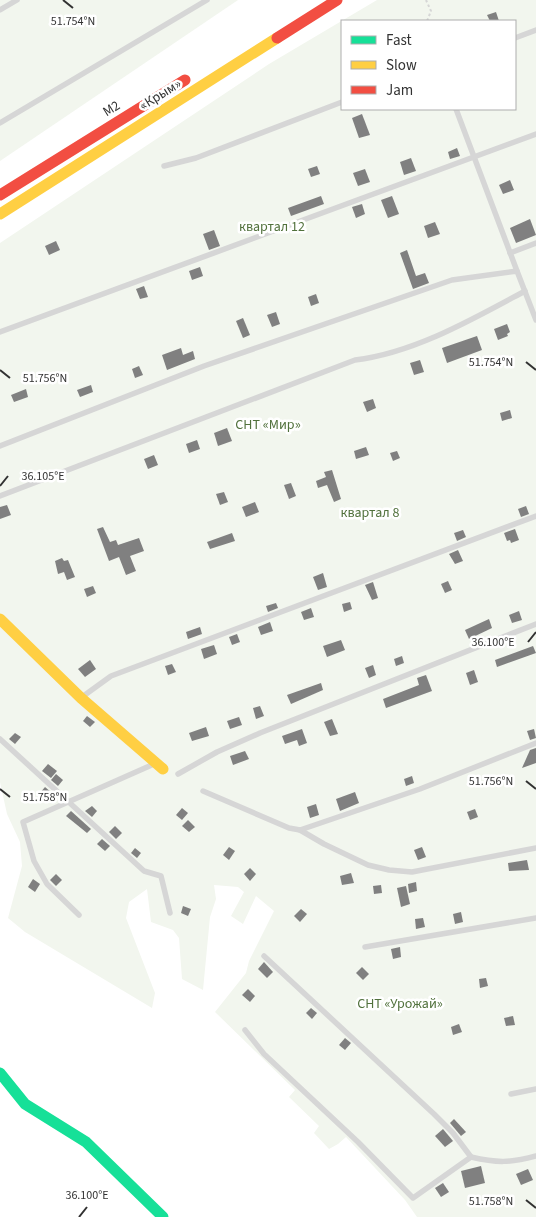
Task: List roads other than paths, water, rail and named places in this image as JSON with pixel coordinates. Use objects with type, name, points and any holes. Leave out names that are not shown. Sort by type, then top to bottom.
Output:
[{"type":"main road","name":"«Крым»","points":[[0,214],[337,0]]},
{"type":"main road","name":"М2","points":[[0,195],[199,72]]},
{"type":"main road","points":[[0,619],[81,698],[160,766]]},
{"type":"main road","points":[[0,1073],[26,1104],[86,1142],[163,1217]]},
{"type":"lane","points":[[0,10],[17,0]]},
{"type":"lane","points":[[0,123],[207,0]]},
{"type":"lane","points":[[516,38],[536,30]]},
{"type":"lane","points":[[164,166],[196,158],[341,102]]},
{"type":"lane","points":[[456,110],[536,320]]},
{"type":"lane","points":[[0,332],[536,134]]},
{"type":"lane","points":[[510,253],[536,243]]},
{"type":"lane","points":[[0,446],[204,366],[444,283],[466,277],[517,271]]},
{"type":"lane","points":[[0,496],[355,360],[375,358],[453,329],[525,291]]},
{"type":"lane","points":[[81,698],[100,682],[111,676],[536,516]]},
{"type":"lane","points":[[178,774],[217,752],[260,733],[536,624]]},
{"type":"lane","points":[[0,739],[70,801],[144,871],[161,876],[170,913]]},
{"type":"lane","points":[[300,830],[420,789],[536,743]]},
{"type":"lane","points":[[79,916],[47,884],[34,861],[22,822],[160,766]]},
{"type":"lane","points":[[203,791],[289,828],[300,830],[368,865],[389,870],[412,872],[536,848]]},
{"type":"lane","points":[[365,947],[536,918]]},
{"type":"lane","points":[[264,956],[434,1114],[453,1133],[471,1157],[497,1163],[513,1162],[536,1156]]},
{"type":"lane","points":[[245,1030],[264,1054],[358,1142],[412,1198],[471,1157]]},
{"type":"lane","points":[[511,1094],[536,1089]]},
{"type":"park label","name":"квартал 12","points":[[272,226]]},
{"type":"park label","name":"СНТ «Мир»","points":[[268,424]]},
{"type":"park label","name":"квартал 8","points":[[370,512]]},
{"type":"park label","name":"СНТ «Урожай»","points":[[400,1003]]}]
